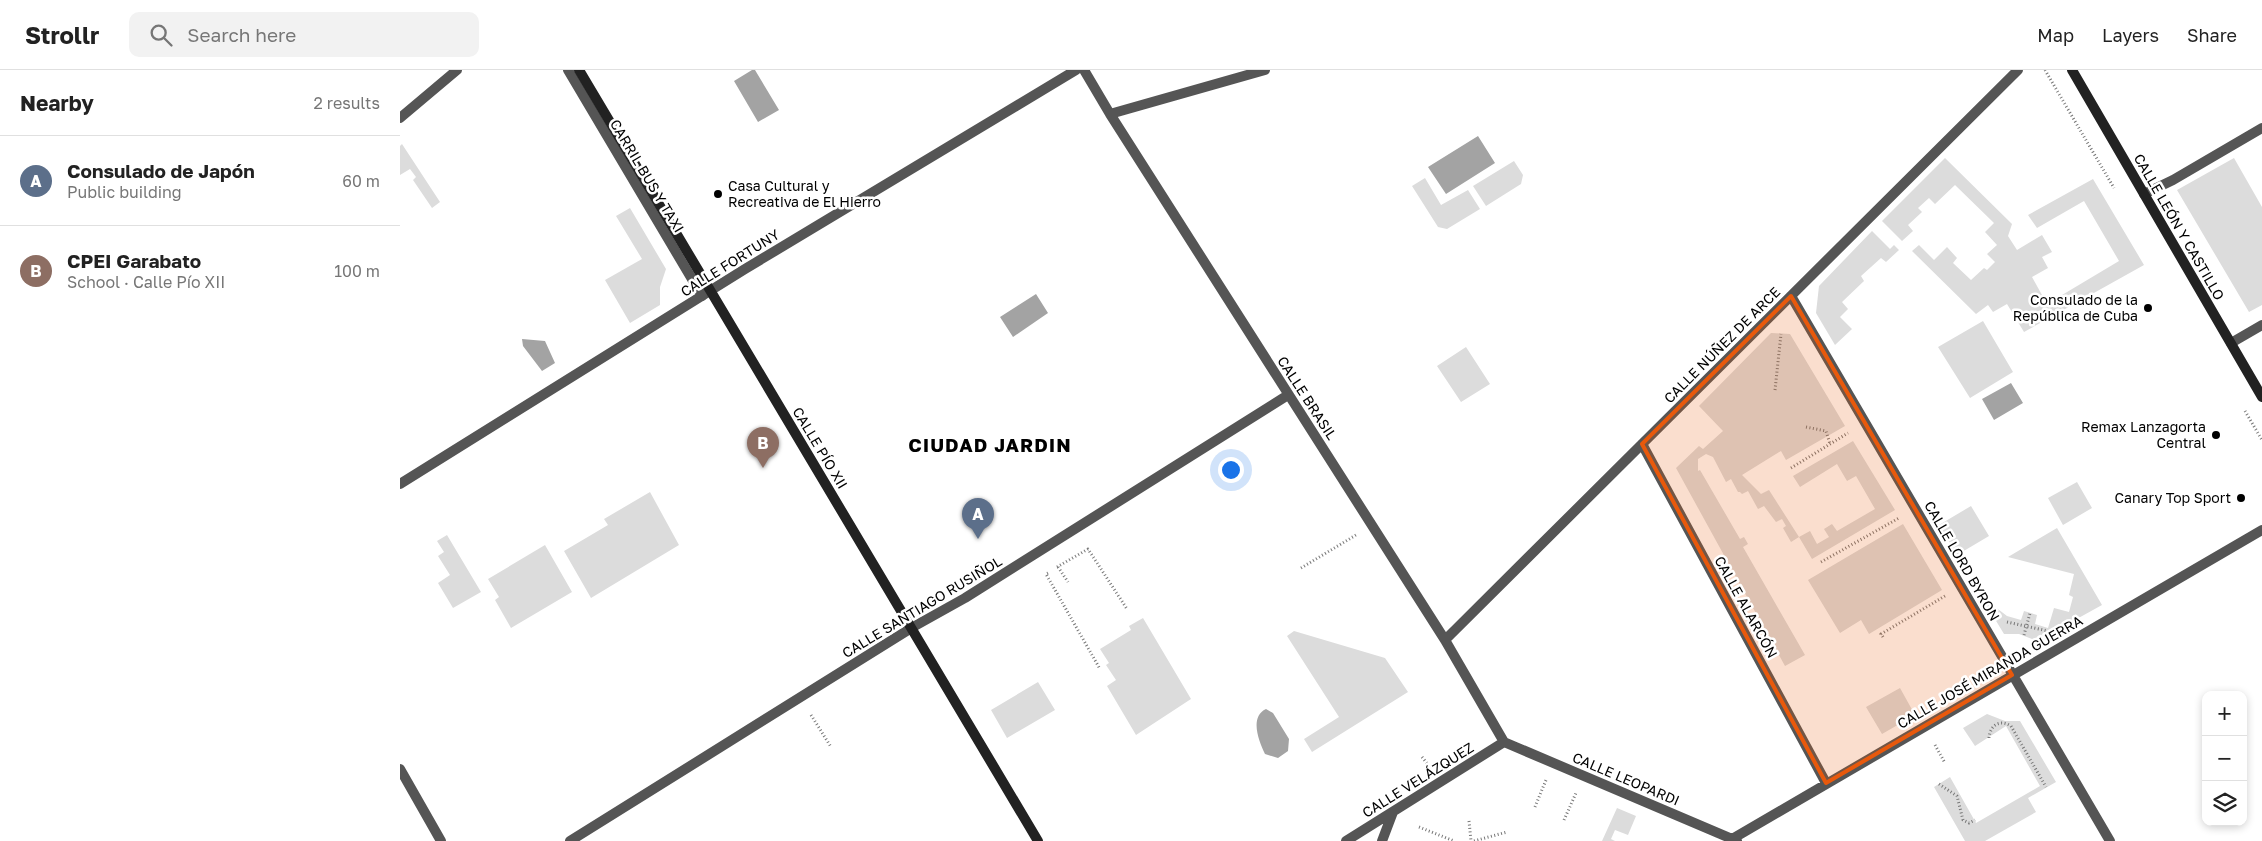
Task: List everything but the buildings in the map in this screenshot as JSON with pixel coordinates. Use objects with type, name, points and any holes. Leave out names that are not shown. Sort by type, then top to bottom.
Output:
[{"type":"street","points":[[400,118],[458,70]]},
{"type":"street","name":"CARRIL BUS Y TAXI","points":[[568,70],[706,294]]},
{"type":"street","name":"CALLE PÍO XII","points":[[579,70],[706,294],[913,627],[1038,841]]},
{"type":"street","name":"CALLE FORTUNY","points":[[400,484],[706,294],[1076,70]]},
{"type":"street","name":"CALLE BRASIL","points":[[1084,70],[1110,114],[1445,640],[1504,742]]},
{"type":"street","points":[[1110,114],[1265,70]]},
{"type":"street","name":"CALLE NÚÑEZ DE ARCE","points":[[1445,640],[2018,70]]},
{"type":"street","name":"CALLE LEÓN Y CASTILLO","points":[[2072,70],[2262,397]]},
{"type":"street","points":[[2144,194],[2173,180],[2262,128]]},
{"type":"street","name":"CALLE LORD BYRON","points":[[1791,296],[2110,841]]},
{"type":"street","points":[[2231,343],[2262,325]]},
{"type":"street","name":"CALLE SANTIAGO RUSIÑOL","points":[[570,841],[913,627],[965,598],[1288,394]]},
{"type":"street","name":"CALLE ALARCÓN","points":[[1642,444],[1826,783]]},
{"type":"street","name":"CALLE JOSÉ MIRANDA GUERRA","points":[[1734,840],[1826,783],[2262,530]]},
{"type":"street","name":"CALLE VELÁZQUEZ","points":[[1346,841],[1504,742]]},
{"type":"street","name":"CALLE LEOPARDI","points":[[1504,742],[1734,840]]},
{"type":"street","points":[[400,769],[441,841]]},
{"type":"street","points":[[1382,841],[1393,812]]},
{"type":"path","points":[[1775,390],[1782,334]]},
{"type":"path","points":[[1806,427],[1826,431],[1830,444]]},
{"type":"path","points":[[1791,468],[1848,433]]},
{"type":"path","points":[[1821,562],[1899,518]]},
{"type":"path","points":[[1300,568],[1364,531]]},
{"type":"path","points":[[1100,669],[1046,574],[1088,549],[1127,609]]},
{"type":"path","points":[[1058,567],[1068,582]]},
{"type":"path","points":[[1883,637],[1881,634],[1945,595]]},
{"type":"path","points":[[2024,635],[2030,613]]},
{"type":"path","points":[[2004,619],[2008,623],[2046,631],[2056,629]]},
{"type":"path","points":[[811,715],[831,747]]},
{"type":"path","points":[[1989,738],[1990,730],[1996,724],[2004,722],[2011,726],[2046,787]]},
{"type":"path","points":[[1935,745],[1946,763]]},
{"type":"path","points":[[1422,756],[1431,770]]},
{"type":"path","points":[[1535,807],[1546,778]]},
{"type":"path","points":[[1939,784],[1957,796],[1963,820],[1969,823],[1975,820]]},
{"type":"path","points":[[1564,820],[1576,791]]},
{"type":"path","points":[[1469,821],[1473,841],[1507,832]]},
{"type":"path","points":[[1419,827],[1454,841]]},
{"type":"highlighted area","points":[[1791,296],[2012,675],[1826,783],[1642,444]]},
{"type":"shaded area","points":[[755,70],[779,110],[758,122],[734,81]]},
{"type":"shaded area","points":[[1478,136],[1495,163],[1446,194],[1428,167]]},
{"type":"shaded area","points":[[402,144],[440,202],[432,208],[413,180],[416,177],[410,169],[400,175],[400,146]]},
{"type":"shaded area","points":[[1945,158],[2012,224],[2008,236],[2017,250],[2042,235],[2052,252],[2042,257],[2048,268],[2032,277],[2047,304],[2119,261],[2084,201],[2037,228],[2028,215],[2093,179],[2144,265],[2024,332],[2007,304],[1993,312],[1988,305],[1976,314],[1912,251],[1919,245],[1934,260],[1947,247],[1957,258],[1953,263],[1971,280],[1984,268],[1987,270],[1995,262],[1987,254],[1997,245],[1985,232],[1994,223],[1955,185],[1935,204],[1929,198],[1918,208],[1922,212],[1908,225],[1913,231],[1902,241],[1882,221]]},
{"type":"shaded area","points":[[2234,158],[2262,207],[2262,305],[2249,312],[2177,190]]},
{"type":"shaded area","points":[[1514,161],[1523,175],[1521,184],[1486,206],[1473,186]]},
{"type":"shaded area","points":[[1425,178],[1441,205],[1468,190],[1480,209],[1447,229],[1438,227],[1412,186]]},
{"type":"shaded area","points":[[630,208],[666,269],[660,287],[660,305],[630,323],[605,280],[642,259],[616,216]]},
{"type":"shaded area","points":[[1872,231],[1890,249],[1894,245],[1899,250],[1886,262],[1881,258],[1861,276],[1864,281],[1842,302],[1848,309],[1840,317],[1852,329],[1835,345],[1816,313],[1819,286]]},
{"type":"shaded area","points":[[1036,294],[1048,313],[1013,337],[1000,317]]},
{"type":"shaded area","points":[[1983,321],[2013,372],[1970,398],[1938,347]]},
{"type":"shaded area","points":[[1771,333],[1790,334],[1845,426],[1786,460],[1781,451],[1742,475],[1761,494],[1769,490],[1799,537],[1791,542],[1783,528],[1786,526],[1782,519],[1776,522],[1764,506],[1758,509],[1748,491],[1742,494],[1738,492],[1731,479],[1726,482],[1713,457],[1706,454],[1698,459],[1698,471],[1700,470],[1740,539],[1744,537],[1748,544],[1743,547],[1805,655],[1785,666],[1676,468],[1699,446],[1703,449],[1723,431],[1699,406]]},
{"type":"shaded area","points":[[522,339],[545,341],[555,363],[542,371],[523,346]]},
{"type":"shaded area","points":[[1466,347],[1490,384],[1461,402],[1437,366]]},
{"type":"shaded area","points":[[2011,383],[2023,403],[1994,420],[1982,399]]},
{"type":"shaded area","points":[[1853,441],[1895,510],[1812,559],[1799,537],[1810,531],[1817,544],[1829,537],[1824,529],[1832,524],[1837,531],[1875,509],[1856,476],[1847,481],[1837,464],[1800,487],[1793,476]]},
{"type":"shaded area","points":[[2077,482],[2092,508],[2063,525],[2048,498]]},
{"type":"shaded area","points":[[650,492],[679,545],[591,598],[564,551],[608,525],[604,519]]},
{"type":"shaded area","points":[[1971,506],[1989,536],[1957,555],[1939,525]]},
{"type":"shaded area","points":[[1903,524],[1942,590],[1869,634],[1861,620],[1840,633],[1808,580]]},
{"type":"shaded area","points":[[2057,528],[2102,605],[2037,641],[2019,634],[2004,634],[1981,596],[2007,616],[2021,620],[2024,611],[2037,615],[2035,624],[2048,628],[2054,608],[2069,612],[2073,597],[2069,595],[2074,574],[2008,557]]},
{"type":"shaded area","points":[[447,535],[481,592],[453,608],[438,583],[450,575],[438,556],[444,552],[437,541]]},
{"type":"shaded area","points":[[545,545],[572,592],[511,628],[495,600],[499,597],[488,579]]},
{"type":"shaded area","points":[[1143,618],[1191,699],[1136,735],[1107,686],[1116,680],[1106,665],[1109,663],[1100,649],[1131,630],[1129,626]]},
{"type":"shaded area","points":[[1294,631],[1385,658],[1408,692],[1312,752],[1304,739],[1339,717],[1287,636]]},
{"type":"shaded area","points":[[1038,682],[1055,710],[1007,738],[991,710]]},
{"type":"shaded area","points":[[1900,688],[1915,715],[1882,734],[1866,707]]},
{"type":"shaded area","points":[[1266,709],[1273,713],[1289,739],[1288,751],[1278,758],[1265,754],[1258,736],[1258,718]]},
{"type":"shaded area","points":[[1987,714],[2005,721],[2020,721],[2056,782],[2028,798],[2036,812],[1985,841],[1965,841],[1934,787],[1950,777],[1976,823],[2040,786],[2006,726],[1975,746],[1963,728]]},
{"type":"shaded area","points":[[1617,808],[1636,816],[1628,835],[1615,830],[1611,839],[1615,841],[1602,841]]},
{"type":"place","name":"Casa Cultural y Recreativa de El Hierro","points":[[718,194]]},
{"type":"place","name":"Consulado de la República de Cuba","points":[[2148,308]]},
{"type":"place","name":"Remax Lanzagorta Central","points":[[2216,435]]},
{"type":"place","name":"CPEI Garabato","points":[[763,468]]},
{"type":"place","name":"Canary Top Sport","points":[[2241,498]]},
{"type":"place","name":"Consulado de Japón","points":[[978,539]]},
{"type":"district","name":"CIUDAD JARDIN","points":[[990,445]]}]
